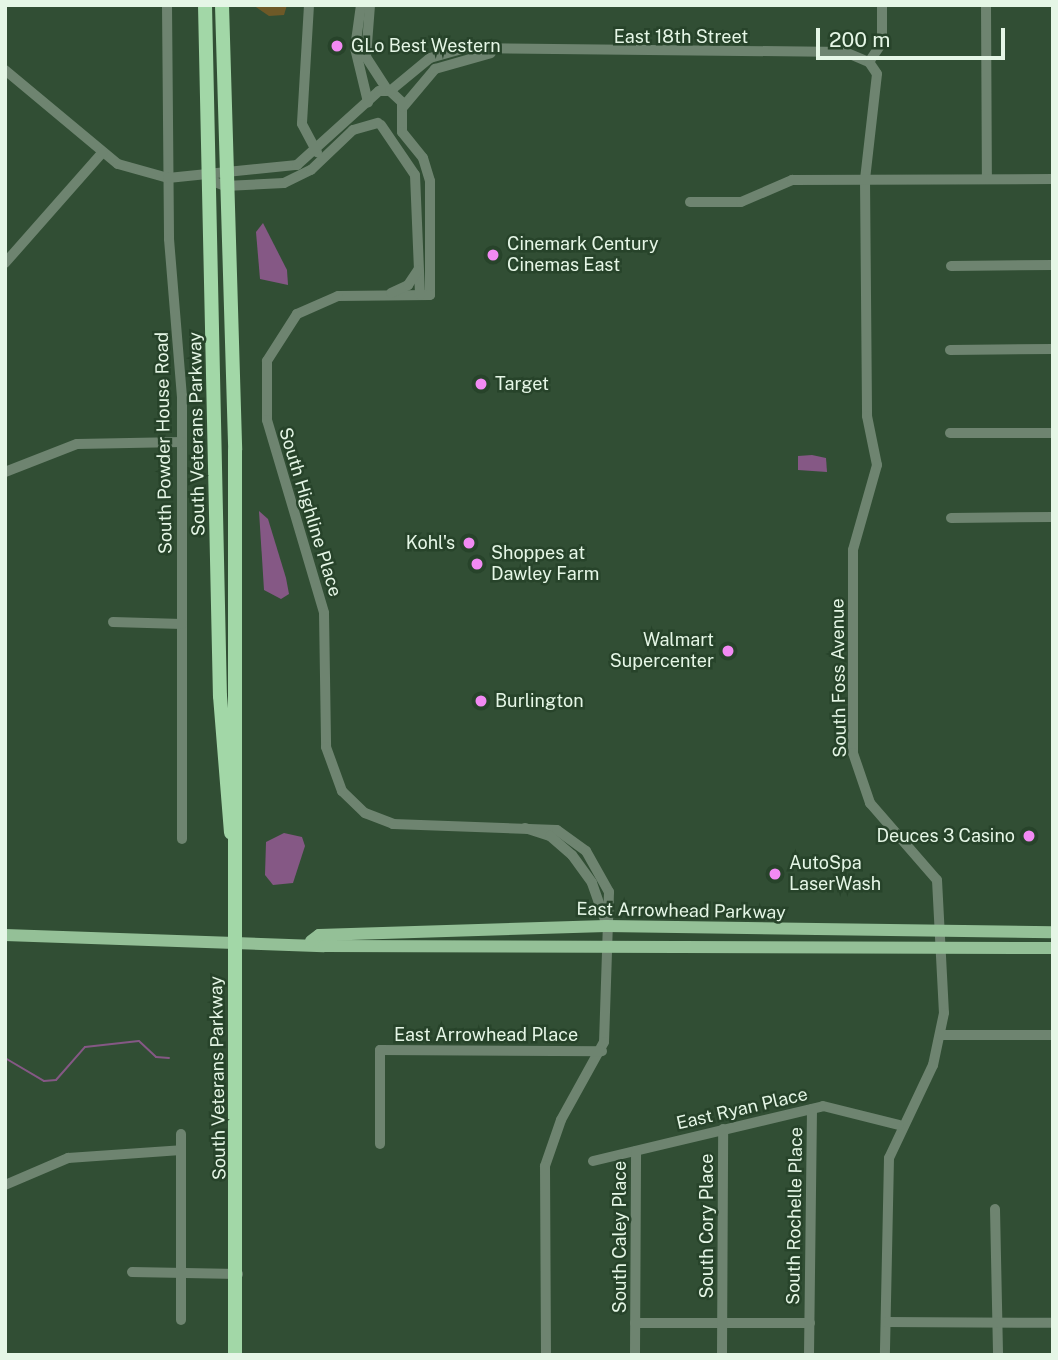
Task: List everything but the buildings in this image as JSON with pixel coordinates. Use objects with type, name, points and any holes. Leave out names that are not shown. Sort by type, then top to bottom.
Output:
[{"type":"highway","name":"South Veterans Parkway","points":[[205,5],[220,696],[235,862]]},
{"type":"highway","name":"South Veterans Parkway","points":[[222,5],[224,171],[235,450],[238,1293]]},
{"type":"highway","points":[[228,1355],[238,1293]]},
{"type":"highway","points":[[235,1355],[238,1293]]},
{"type":"main road","name":"East Arrowhead Parkway","points":[[311,942],[319,935],[606,924],[942,933],[1053,932]]},
{"type":"main road","name":"East Arrowhead Parkway","points":[[5,935],[235,942],[1053,948]]},
{"type":"street","name":"South Powder House Road","points":[[167,5],[168,178],[182,443],[182,839]]},
{"type":"street","points":[[309,5],[302,124],[317,152]]},
{"type":"street","points":[[361,5],[355,48],[368,103],[379,124],[413,169],[425,295]]},
{"type":"street","points":[[370,5],[366,57],[402,111],[404,136],[428,172],[425,295]]},
{"type":"street","points":[[870,62],[882,47],[882,5]]},
{"type":"street","points":[[986,5],[987,179]]},
{"type":"street","name":"East 18th Street","points":[[207,178],[224,171],[289,167],[317,152],[368,103],[390,91],[438,54],[465,48],[491,53],[845,52],[870,62]]},
{"type":"street","name":"East 18th Street","points":[[207,178],[225,186],[293,180],[353,130],[379,124],[402,111],[435,69],[491,53]]},
{"type":"street","name":"South Foss Avenue","points":[[870,62],[879,98],[865,180],[867,416],[877,465],[853,550],[853,753],[876,812],[934,873],[942,933],[941,1035],[929,1074],[899,1125],[887,1170],[886,1355]]},
{"type":"street","points":[[5,70],[102,153],[136,172],[168,178],[207,178]]},
{"type":"street","points":[[5,263],[102,153]]},
{"type":"street","points":[[690,202],[741,202],[792,180],[1053,179]]},
{"type":"street","points":[[380,295],[408,285],[421,259]]},
{"type":"street","points":[[951,266],[1053,265]]},
{"type":"street","name":"South Highline Place","points":[[425,295],[330,297],[305,308],[279,334],[266,370],[268,428],[324,613],[330,766],[351,802],[383,822],[546,826],[586,851],[609,892],[612,915],[606,924]]},
{"type":"street","points":[[950,350],[1053,349]]},
{"type":"street","points":[[950,433],[1053,433]]},
{"type":"street","points":[[5,472],[77,444],[182,443]]},
{"type":"street","points":[[951,518],[1053,517]]},
{"type":"street","points":[[113,622],[182,624]]},
{"type":"street","name":"South Highline Place","points":[[518,826],[550,836],[576,860],[606,924]]},
{"type":"street","points":[[546,1355],[547,1157],[602,1051],[606,924]]},
{"type":"street","points":[[941,1035],[1053,1035]]},
{"type":"street","name":"East Arrowhead Place","points":[[380,1144],[380,1051],[602,1051]]},
{"type":"street","name":"East Ryan Place","points":[[593,1161],[812,1109],[833,1107],[899,1125]]},
{"type":"street","name":"South Rochelle Place","points":[[809,1355],[812,1109]]},
{"type":"street","name":"South Cory Place","points":[[722,1355],[723,1129]]},
{"type":"street","points":[[181,1134],[181,1320]]},
{"type":"street","points":[[7,1187],[68,1158],[181,1150]]},
{"type":"street","name":"South Caley Place","points":[[635,1355],[636,1151]]},
{"type":"street","points":[[995,1209],[998,1355]]},
{"type":"street","points":[[132,1272],[238,1274]]},
{"type":"street","points":[[635,1322],[810,1323]]},
{"type":"street","points":[[886,1322],[1053,1323]]},
{"type":"shaded area","points":[[253,5],[287,5],[284,15],[269,16]]},
{"type":"shaded area","points":[[263,223],[287,270],[288,285],[260,279],[256,232]]},
{"type":"shaded area","points":[[798,456],[826,458],[827,472],[798,470]]},
{"type":"shaded area","points":[[259,511],[268,519],[286,578],[289,594],[281,599],[264,590]]},
{"type":"shaded area","points":[[284,833],[302,837],[305,846],[293,883],[273,885],[265,875],[266,842]]},
{"type":"waterway","points":[[5,1058],[44,1081],[56,1080],[85,1047],[139,1041],[156,1057],[169,1058]]},
{"type":"place","name":"GLo Best Western","points":[[337,46]]},
{"type":"place","name":"Cinemark Century Cinemas East","points":[[493,255]]},
{"type":"place","name":"Target","points":[[481,384]]},
{"type":"place","name":"Kohl's","points":[[469,543]]},
{"type":"place","name":"Shoppes at Dawley Farm","points":[[477,564]]},
{"type":"place","name":"Walmart Supercenter","points":[[728,651]]},
{"type":"place","name":"Burlington","points":[[481,701]]},
{"type":"place","name":"Deuces 3 Casino","points":[[1029,836]]},
{"type":"place","name":"AutoSpa LaserWash","points":[[775,874]]}]
